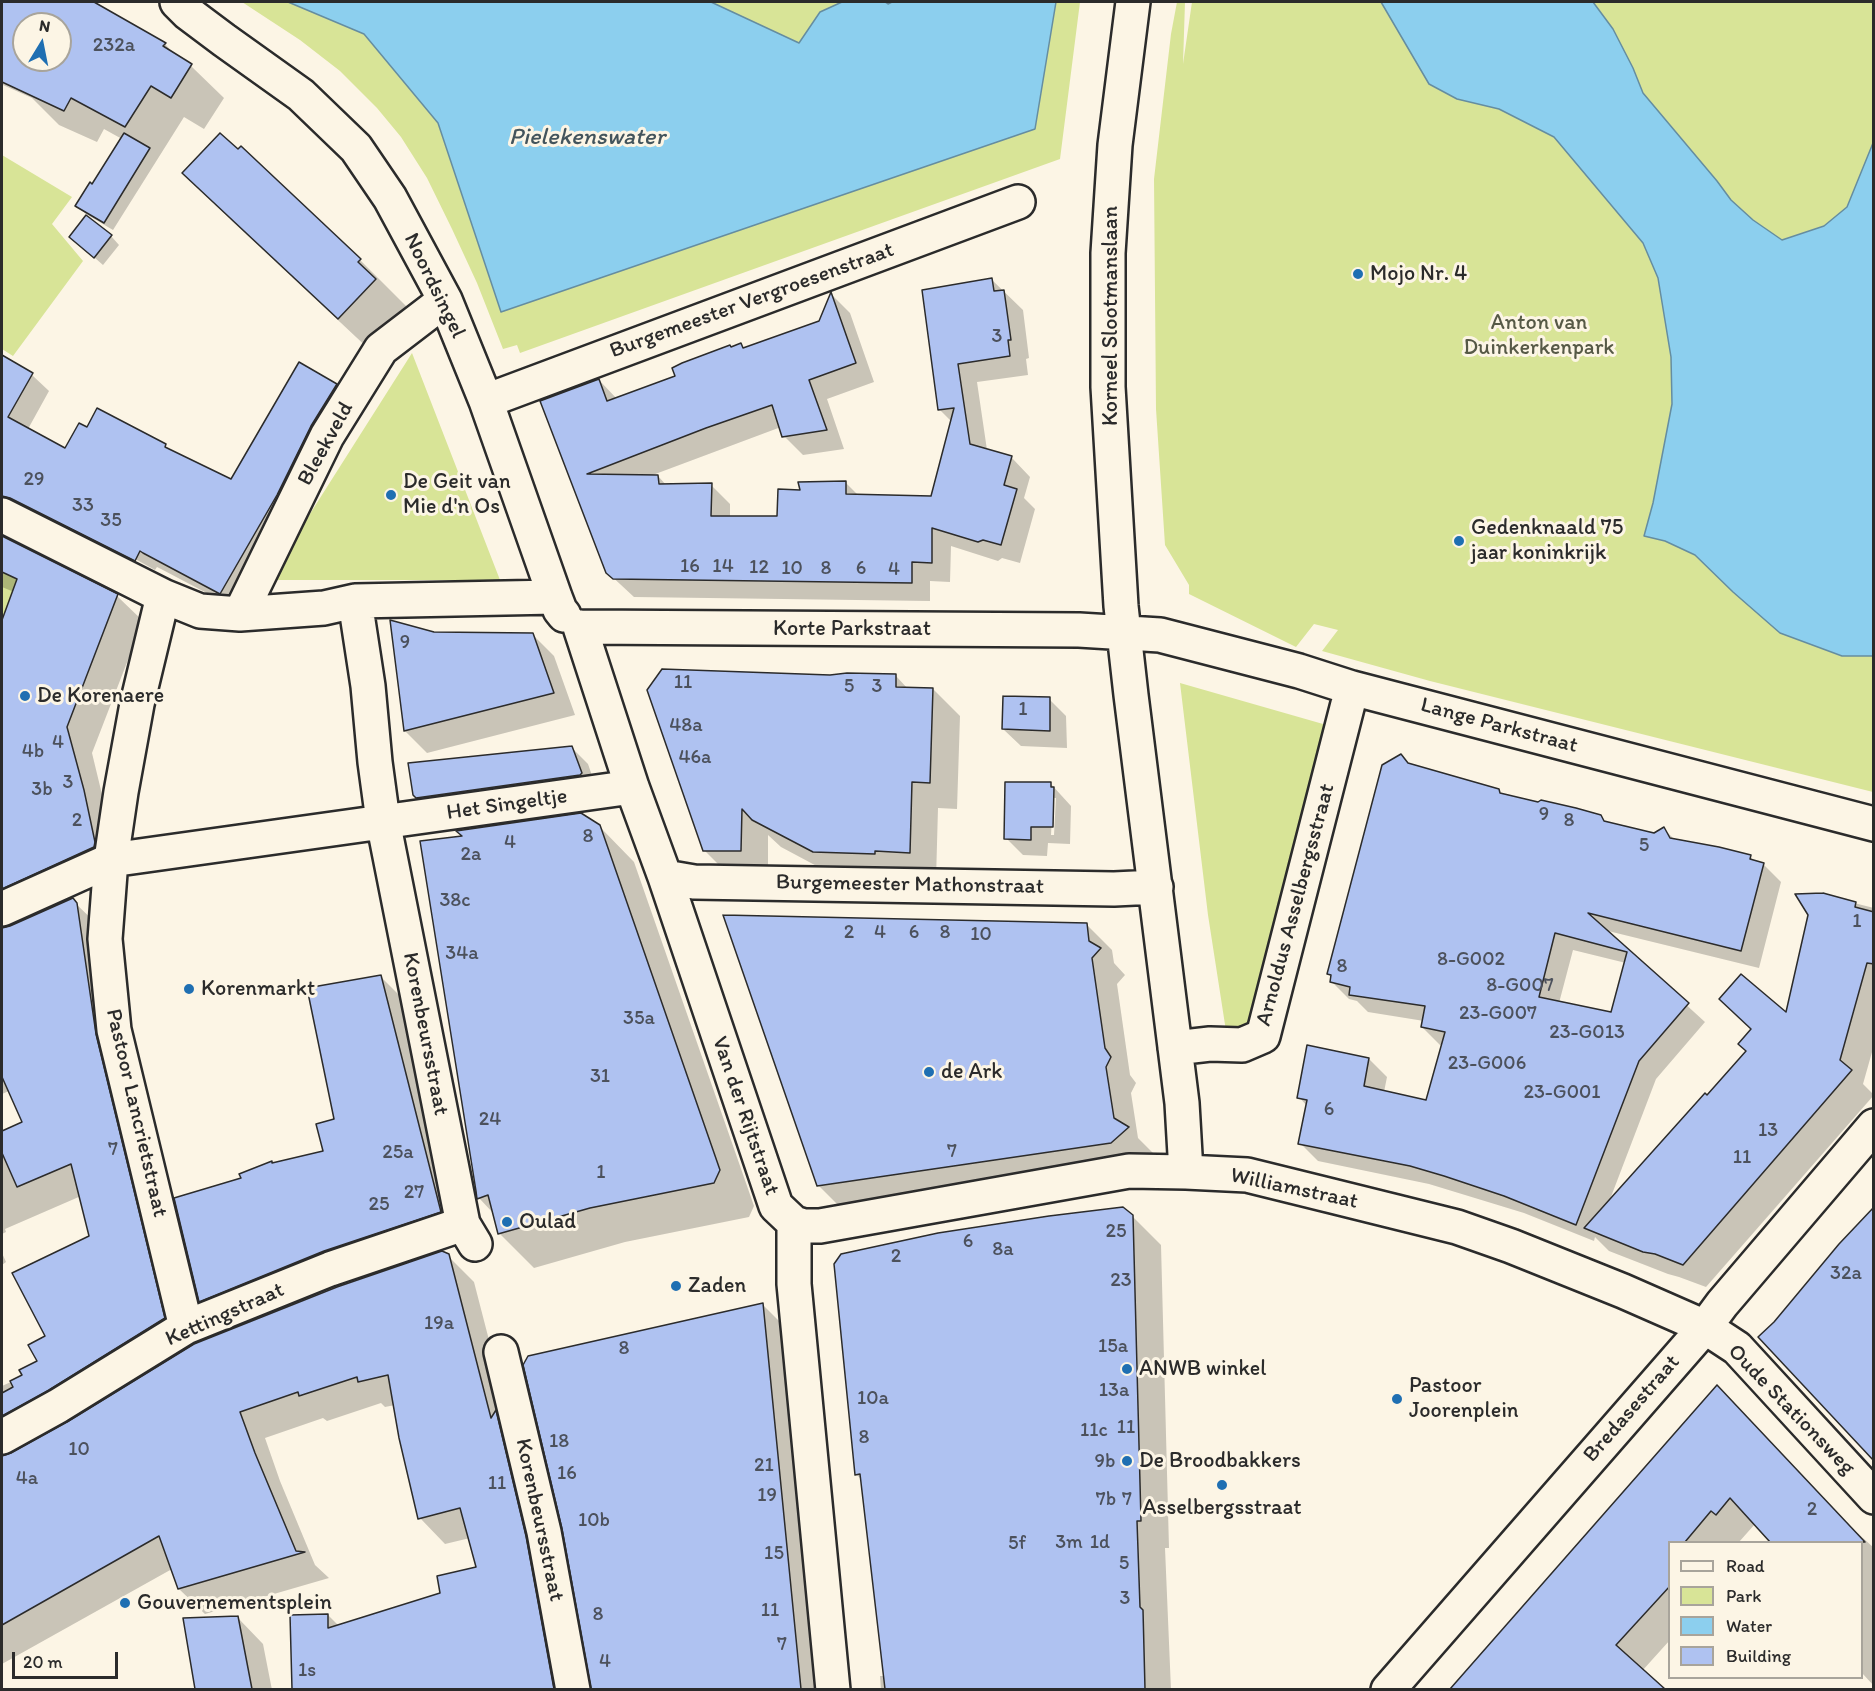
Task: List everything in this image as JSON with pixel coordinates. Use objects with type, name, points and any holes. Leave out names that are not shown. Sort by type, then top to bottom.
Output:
[{"type":"street","name":"Korneel Slootmanslaan","points":[[1124,632],[1108,387],[1108,253],[1116,135],[1133,2]]},
{"type":"street","name":"Noordsingel","points":[[176,5],[300,95],[356,148],[390,198],[445,300],[486,401],[560,610],[580,627]]},
{"type":"street","name":"Burgemeester Vergroesenstraat","points":[[486,401],[1018,202]]},
{"type":"street","name":"Bleekveld","points":[[240,614],[327,436],[381,349],[445,300]]},
{"type":"street","points":[[2,515],[163,596],[200,611],[240,614],[324,608],[355,601],[555,597]]},
{"type":"street","points":[[111,860],[135,714],[163,596]]},
{"type":"street","points":[[2,909],[111,860],[383,821],[368,686],[355,601]]},
{"type":"street","name":"Korte Parkstraat","points":[[580,627],[1124,632]]},
{"type":"street","name":"Van der Rijtstraat","points":[[580,627],[632,787],[776,1206],[794,1223]]},
{"type":"street","name":"Lange Parkstraat","points":[[1124,632],[1160,635],[1299,671],[1352,688],[1874,824]]},
{"type":"street","points":[[1124,632],[1182,1103],[1186,1172]]},
{"type":"street","name":"Arnoldus Asselbergsstraat","points":[[1175,1048],[1210,1044],[1242,1045],[1263,1036],[1352,688]]},
{"type":"street","name":"Het Singeltje","points":[[383,821],[632,787]]},
{"type":"street","name":"Korenbeursstraat","points":[[383,821],[469,1234]]},
{"type":"street","name":"Pastoor Lancrietstraat","points":[[111,860],[105,939],[114,1030],[186,1327]]},
{"type":"street","name":"Burgemeester Mathonstraat","points":[[664,877],[694,882],[1114,889],[1156,887]]},
{"type":"street","name":"Bredasestraat","points":[[1388,1689],[1705,1327],[1874,1126]]},
{"type":"street","name":"Williamstraat","points":[[794,1223],[804,1226],[820,1226],[1129,1171],[1247,1175],[1457,1227],[1539,1256],[1705,1327]]},
{"type":"street","points":[[794,1223],[794,1284],[833,1689]]},
{"type":"street","name":"Kettingstraat","points":[[2,1437],[58,1406],[186,1327],[330,1269],[469,1234]]},
{"type":"street","name":"Oude Stationsweg","points":[[1705,1327],[1737,1348],[1874,1497]]},
{"type":"street","name":"Korenbeursstraat","points":[[501,1352],[543,1532],[573,1689]]},
{"type":"green space","points":[[242,2],[288,2],[364,34],[438,123],[501,312],[1035,129],[1056,2],[1080,2],[1060,159],[520,353],[517,345],[503,349],[477,283],[452,229],[427,178],[401,137],[377,108],[340,71],[300,40]]},
{"type":"green space","points":[[711,2],[842,2],[820,12],[799,43]]},
{"type":"green space","name":"Anton van Duinkerkenpark","points":[[1177,2],[1185,2],[1183,64],[1192,2],[1873,2],[1873,792],[1430,681],[1322,651],[1338,630],[1314,624],[1296,647],[1189,594],[1189,585],[1165,545],[1156,409],[1154,179],[1171,34]]},
{"type":"green space","points":[[2,155],[72,197],[52,224],[83,261],[13,356],[2,349]]},
{"type":"green space","points":[[412,353],[500,580],[268,580]]},
{"type":"green space","points":[[2,572],[24,582],[30,607],[10,599],[2,620]]},
{"type":"green space","points":[[1180,683],[1330,726],[1256,1024],[1226,1031],[1208,915]]},
{"type":"water","name":"Pielekenswater","points":[[288,2],[711,2],[799,43],[820,12],[842,2],[885,2],[888,4],[892,2],[1056,2],[1035,129],[501,312],[438,123],[364,34]]},
{"type":"water","points":[[1381,2],[1593,2],[1613,29],[1643,93],[1731,200],[1753,220],[1782,240],[1824,226],[1847,207],[1873,143],[1873,656],[1842,656],[1780,633],[1695,555],[1665,541],[1644,536],[1653,503],[1672,404],[1671,357],[1658,278],[1643,243],[1554,137],[1499,109],[1457,99],[1429,84]]},
{"type":"building","points":[[2,2],[94,2],[166,43],[163,46],[192,64],[171,98],[151,86],[125,127],[71,98],[64,111],[2,82]]},
{"type":"building","points":[[124,133],[150,148],[104,223],[75,206],[90,182],[92,184]]},
{"type":"building","points":[[220,133],[238,149],[241,146],[361,259],[358,262],[376,279],[338,319],[182,173]]},
{"type":"building","points":[[86,215],[112,235],[94,258],[69,237]]},
{"type":"building","points":[[992,278],[994,291],[1004,290],[1011,340],[1008,340],[1010,356],[958,364],[970,444],[1012,456],[1004,485],[1017,489],[1001,545],[983,540],[978,542],[932,528],[932,563],[912,562],[912,583],[613,579],[606,573],[540,401],[599,379],[607,401],[675,376],[672,368],[682,363],[730,345],[731,347],[741,343],[743,348],[819,321],[831,292],[856,363],[809,380],[827,430],[782,437],[772,405],[587,474],[658,475],[659,484],[712,483],[711,516],[777,516],[778,489],[800,490],[798,482],[846,481],[846,494],[931,496],[954,408],[938,410],[922,290]]},
{"type":"building","points":[[2,355],[33,373],[8,417],[65,448],[79,423],[87,427],[97,408],[166,444],[165,447],[231,479],[299,362],[337,384],[311,426],[277,495],[220,594],[140,551],[135,561],[2,496]]},
{"type":"building","points":[[2,536],[118,594],[67,727],[84,790],[95,842],[94,847],[2,889],[2,620],[17,579],[2,572]]},
{"type":"building","points":[[390,620],[434,632],[533,633],[554,693],[404,731]]},
{"type":"building","points":[[662,669],[830,675],[896,674],[896,687],[933,688],[930,783],[912,782],[910,853],[813,852],[752,820],[742,809],[741,851],[703,851],[647,690]]},
{"type":"building","points":[[1003,696],[1050,697],[1050,731],[1002,729]]},
{"type":"building","points":[[572,746],[582,773],[580,775],[416,798],[413,795],[408,763]]},
{"type":"building","points":[[1401,754],[1408,763],[1499,789],[1500,793],[1576,808],[1601,815],[1604,821],[1654,833],[1664,827],[1670,838],[1751,855],[1750,859],[1764,863],[1741,951],[1588,913],[1689,1003],[1639,1061],[1576,1225],[1504,1196],[1410,1166],[1298,1144],[1307,1100],[1297,1098],[1307,1045],[1369,1058],[1364,1086],[1426,1100],[1445,1032],[1421,1027],[1425,1006],[1349,995],[1350,987],[1330,982],[1331,975],[1327,974],[1382,765]],"holes":[[[1555,933],[1627,952],[1611,1012],[1539,997]]]},
{"type":"building","points":[[1005,782],[1051,782],[1051,787],[1054,787],[1053,827],[1031,827],[1031,840],[1004,839]]},
{"type":"building","points":[[581,813],[600,825],[720,1170],[714,1183],[590,1208],[498,1234],[488,1195],[477,1199],[420,841],[462,836],[456,831]]},
{"type":"building","points":[[1823,893],[1856,902],[1855,907],[1874,912],[1874,964],[1867,963],[1840,1060],[1852,1070],[1683,1265],[1655,1254],[1643,1252],[1584,1228],[1705,1093],[1707,1095],[1746,1051],[1738,1044],[1751,1029],[1719,999],[1741,974],[1786,1012],[1808,915],[1795,894]]},
{"type":"building","points":[[73,898],[77,903],[96,1034],[165,1318],[49,1390],[2,1416],[2,1393],[13,1387],[10,1381],[22,1375],[19,1370],[37,1361],[28,1345],[45,1336],[12,1273],[89,1236],[71,1164],[17,1187],[2,1153],[2,1131],[22,1122],[2,1077],[2,928]]},
{"type":"building","points":[[723,915],[1087,923],[1089,941],[1101,948],[1092,958],[1105,1048],[1111,1057],[1106,1067],[1114,1118],[1129,1127],[1111,1143],[817,1186]]},
{"type":"building","points":[[381,975],[441,1212],[324,1251],[199,1302],[174,1198],[241,1178],[239,1174],[272,1161],[272,1163],[323,1151],[316,1124],[334,1119],[307,988]]},
{"type":"building","points":[[1123,1207],[1133,1215],[1141,1521],[1137,1521],[1145,1689],[885,1689],[860,1474],[855,1475],[834,1264],[841,1254],[938,1233]]},
{"type":"building","points":[[1874,1207],[1874,1461],[1758,1337],[1774,1322],[1839,1244]]},
{"type":"building","points":[[442,1251],[449,1254],[491,1418],[496,1410],[526,1536],[554,1689],[292,1689],[290,1615],[328,1614],[328,1628],[440,1593],[437,1576],[476,1567],[460,1508],[418,1519],[399,1438],[388,1375],[358,1382],[357,1377],[299,1396],[298,1392],[240,1412],[296,1551],[305,1552],[178,1589],[159,1536],[2,1625],[2,1456],[67,1422],[194,1344],[337,1287]]},
{"type":"building","points":[[763,1303],[801,1689],[591,1689],[562,1529],[523,1365],[528,1356]]},
{"type":"building","points":[[1717,1385],[1865,1542],[1769,1541],[1730,1498],[1716,1515],[1711,1511],[1686,1541],[1668,1541],[1668,1588],[1616,1645],[1665,1689],[1450,1689]]},
{"type":"building","points":[[238,1616],[252,1689],[195,1689],[183,1618]]},
{"type":"place","name":"Mojo Nr. 4","points":[[1358,274]]},
{"type":"place","name":"De Geit van Mie d'n Os","points":[[391,495]]},
{"type":"place","name":"Gedenknaald 75 jaar koninkrijk","points":[[1459,541]]},
{"type":"place","name":"De Korenaere","points":[[25,696]]},
{"type":"place","name":"Korenmarkt","points":[[189,989]]},
{"type":"place","name":"de Ark","points":[[929,1072]]},
{"type":"place","name":"Oulad","points":[[507,1222]]},
{"type":"place","name":"Zaden","points":[[676,1286]]},
{"type":"place","name":"ANWB winkel","points":[[1127,1369]]},
{"type":"place","name":"Pastoor Joorenplein","points":[[1397,1399]]},
{"type":"place","name":"De Broodbakkers","points":[[1127,1461]]},
{"type":"place","name":"Asselbergsstraat","points":[[1222,1485]]},
{"type":"place","name":"Gouvernementsplein","points":[[125,1603]]}]
